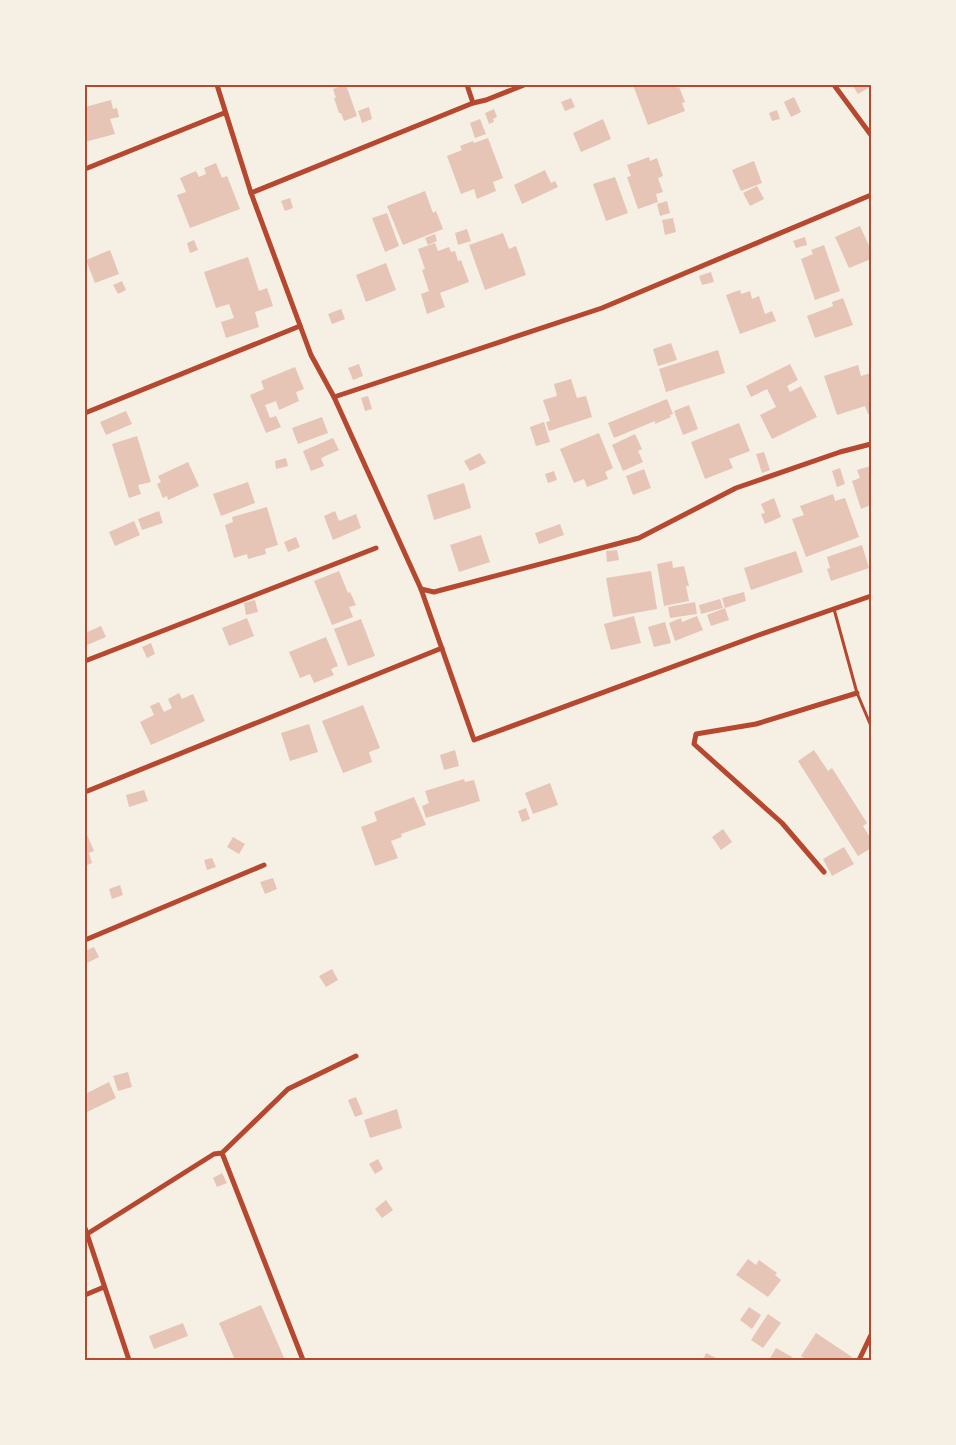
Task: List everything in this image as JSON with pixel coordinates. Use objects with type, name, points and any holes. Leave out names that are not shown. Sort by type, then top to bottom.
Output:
[{"type":"street","points":[[217,85],[224,113],[251,193],[311,355],[334,397],[421,589],[474,740],[871,596]]},
{"type":"street","points":[[467,85],[472,103]]},
{"type":"street","points":[[251,193],[472,103],[486,100],[524,85]]},
{"type":"street","points":[[834,85],[871,135]]},
{"type":"street","points":[[85,169],[224,113]]},
{"type":"street","points":[[334,397],[602,308],[871,196]]},
{"type":"street","points":[[85,413],[300,326]]},
{"type":"street","points":[[421,589],[434,592],[639,538],[736,488],[840,452],[871,444]]},
{"type":"street","points":[[85,661],[376,548]]},
{"type":"street","points":[[85,792],[442,648]]},
{"type":"street","points":[[824,872],[782,823],[694,744],[696,734],[756,724],[857,693]]},
{"type":"street","points":[[85,940],[264,865]]},
{"type":"street","points":[[128,1360],[86,1231],[214,1154],[222,1154],[288,1089],[356,1056]]},
{"type":"street","points":[[222,1154],[303,1360]]},
{"type":"street","points":[[85,1295],[104,1287]]},
{"type":"street","points":[[859,1360],[871,1335]]},
{"type":"lane","points":[[833,609],[857,693],[871,726]]},
{"type":"building","points":[[346,85],[357,116],[344,121],[341,113],[339,113],[333,89]]},
{"type":"building","points":[[633,85],[675,85],[677,88],[679,87],[685,102],[682,103],[685,111],[648,125]]},
{"type":"building","points":[[869,85],[870,87],[858,94],[853,86]]},
{"type":"building","points":[[794,97],[801,112],[791,117],[784,102]]},
{"type":"building","points":[[571,98],[575,107],[565,111],[561,102]]},
{"type":"building","points":[[111,100],[113,109],[117,108],[119,117],[110,119],[115,134],[85,142],[85,107]]},
{"type":"building","points":[[369,107],[372,119],[362,123],[358,111]]},
{"type":"building","points":[[494,109],[497,117],[493,119],[494,122],[489,124],[485,113]]},
{"type":"building","points":[[777,110],[780,119],[772,121],[769,113]]},
{"type":"building","points":[[480,119],[486,134],[475,138],[470,123]]},
{"type":"building","points":[[603,119],[611,139],[581,152],[573,133]]},
{"type":"building","points":[[488,138],[503,178],[493,182],[496,191],[477,199],[474,189],[461,194],[447,156],[462,150],[460,146]]},
{"type":"building","points":[[649,157],[650,161],[657,158],[663,176],[658,178],[663,192],[656,194],[658,202],[638,209],[627,177],[631,176],[627,165]]},
{"type":"building","points":[[754,161],[762,183],[741,191],[732,170]]},
{"type":"building","points":[[216,163],[222,178],[227,176],[240,209],[190,228],[177,195],[186,192],[180,178],[196,171],[199,177],[206,174],[204,168]]},
{"type":"building","points":[[545,170],[551,183],[555,181],[558,187],[522,204],[514,185]]},
{"type":"building","points":[[615,177],[628,213],[606,221],[593,184]]},
{"type":"building","points":[[757,186],[764,199],[750,206],[743,193]]},
{"type":"building","points":[[425,191],[433,213],[436,211],[443,229],[403,245],[387,206]]},
{"type":"building","points":[[290,198],[293,208],[285,211],[281,201]]},
{"type":"building","points":[[667,201],[670,213],[660,216],[657,204]]},
{"type":"building","points":[[387,213],[399,246],[385,252],[372,218]]},
{"type":"building","points":[[673,218],[676,232],[665,235],[662,220]]},
{"type":"building","points":[[860,226],[871,250],[871,259],[849,268],[835,237]]},
{"type":"building","points":[[467,229],[471,241],[458,245],[455,233]]},
{"type":"building","points":[[503,233],[509,249],[516,246],[526,275],[485,290],[469,245]]},
{"type":"building","points":[[435,234],[437,241],[428,245],[425,238]]},
{"type":"building","points":[[805,237],[807,245],[796,248],[793,241]]},
{"type":"building","points":[[194,240],[198,250],[190,253],[187,243]]},
{"type":"building","points":[[435,243],[438,251],[449,247],[451,252],[455,251],[458,261],[461,260],[469,282],[440,293],[445,307],[427,314],[421,294],[429,291],[422,270],[425,269],[418,249]]},
{"type":"building","points":[[824,245],[840,291],[815,300],[801,259],[813,254],[811,250]]},
{"type":"building","points":[[110,250],[119,274],[95,283],[86,260]]},
{"type":"building","points":[[248,257],[259,291],[267,288],[273,306],[255,312],[259,327],[226,338],[221,322],[234,318],[229,304],[216,308],[204,272]]},
{"type":"building","points":[[386,263],[396,290],[366,302],[356,275]]},
{"type":"building","points":[[711,272],[714,282],[702,285],[699,276]]},
{"type":"building","points":[[122,281],[126,290],[118,294],[113,285]]},
{"type":"building","points":[[740,290],[741,294],[750,291],[752,299],[759,296],[765,314],[772,311],[776,321],[740,334],[726,295]]},
{"type":"building","points":[[843,298],[853,325],[815,338],[807,316],[833,306],[832,302]]},
{"type":"building","points":[[341,309],[345,319],[332,324],[328,314]]},
{"type":"building","points":[[671,343],[677,360],[658,366],[653,349]]},
{"type":"building","points":[[718,350],[725,373],[666,392],[659,369]]},
{"type":"building","points":[[359,364],[363,376],[353,380],[348,368]]},
{"type":"building","points":[[790,364],[798,380],[787,386],[790,392],[801,386],[817,417],[772,439],[760,415],[776,407],[767,389],[751,397],[746,386]]},
{"type":"building","points":[[858,365],[861,376],[871,373],[871,413],[868,414],[865,406],[837,415],[824,376]]},
{"type":"building","points":[[295,367],[304,389],[296,392],[299,401],[279,410],[276,401],[265,405],[270,418],[276,416],[281,427],[266,433],[250,395],[264,389],[261,381]]},
{"type":"building","points":[[571,379],[577,398],[586,396],[592,417],[549,431],[546,422],[550,421],[543,400],[557,396],[554,384]]},
{"type":"building","points":[[368,396],[372,409],[365,411],[361,398]]},
{"type":"building","points":[[667,399],[673,414],[670,415],[671,417],[655,424],[655,421],[614,438],[608,423]]},
{"type":"building","points":[[689,405],[698,429],[683,435],[674,411]]},
{"type":"building","points":[[126,411],[132,424],[106,435],[100,422]]},
{"type":"building","points":[[322,417],[328,433],[298,444],[292,428]]},
{"type":"building","points":[[544,422],[550,442],[536,446],[530,427]]},
{"type":"building","points":[[739,423],[750,451],[729,459],[733,468],[705,479],[691,442]]},
{"type":"building","points":[[599,433],[613,468],[605,472],[608,479],[587,487],[584,479],[574,483],[560,449]]},
{"type":"building","points":[[635,434],[642,449],[638,451],[643,462],[623,471],[612,445]]},
{"type":"building","points":[[137,436],[151,482],[138,485],[141,494],[129,498],[112,444]]},
{"type":"building","points":[[333,438],[339,450],[321,458],[324,466],[311,471],[303,451]]},
{"type":"building","points":[[764,452],[770,470],[762,473],[756,454]]},
{"type":"building","points":[[480,453],[486,463],[470,471],[464,461]]},
{"type":"building","points":[[286,458],[288,466],[276,469],[275,461]]},
{"type":"building","points":[[188,462],[199,486],[168,500],[167,496],[163,498],[157,484],[161,482],[158,476]]},
{"type":"building","points":[[871,466],[871,505],[861,509],[852,481],[860,478],[857,470]]},
{"type":"building","points":[[840,468],[845,484],[837,487],[832,471]]},
{"type":"building","points":[[644,469],[651,488],[633,495],[626,476]]},
{"type":"building","points":[[554,471],[557,480],[548,483],[545,474]]},
{"type":"building","points":[[248,482],[255,503],[221,516],[213,494]]},
{"type":"building","points":[[464,483],[471,508],[434,520],[427,495]]},
{"type":"building","points":[[833,494],[835,501],[845,498],[859,537],[806,557],[792,519],[804,515],[800,506]]},
{"type":"building","points":[[774,498],[781,517],[765,524],[761,514],[765,513],[761,504]]},
{"type":"building","points":[[267,507],[278,545],[265,549],[266,554],[248,559],[247,554],[234,558],[225,525],[233,522],[232,517]]},
{"type":"building","points":[[159,511],[163,523],[142,530],[138,519]]},
{"type":"building","points":[[335,511],[339,521],[356,514],[361,528],[333,540],[324,516]]},
{"type":"building","points":[[134,521],[140,535],[115,546],[109,532]]},
{"type":"building","points":[[560,524],[564,535],[539,544],[535,533]]},
{"type":"building","points":[[481,535],[490,562],[459,572],[450,545]]},
{"type":"building","points":[[296,537],[300,547],[288,552],[284,542]]},
{"type":"building","points":[[862,545],[869,568],[831,581],[827,569],[830,568],[827,557]]},
{"type":"building","points":[[617,550],[619,560],[607,562],[606,551]]},
{"type":"building","points":[[796,551],[803,572],[751,590],[744,568]]},
{"type":"building","points":[[672,561],[673,568],[684,566],[689,586],[686,586],[689,601],[664,606],[657,564]]},
{"type":"building","points":[[339,571],[348,593],[350,592],[356,605],[349,607],[353,617],[332,625],[314,581]]},
{"type":"building","points":[[651,571],[657,609],[613,617],[606,578]]},
{"type":"building","points":[[744,592],[746,601],[725,608],[722,598]]},
{"type":"building","points":[[720,599],[723,608],[701,614],[699,605]]},
{"type":"building","points":[[255,600],[258,612],[246,615],[244,603]]},
{"type":"building","points":[[695,602],[697,614],[670,618],[668,607]]},
{"type":"building","points":[[725,608],[729,620],[711,626],[707,615]]},
{"type":"building","points":[[634,616],[641,643],[611,650],[604,624]]},
{"type":"building","points":[[697,616],[703,630],[675,641],[669,623],[681,618],[682,622]]},
{"type":"building","points":[[247,618],[254,636],[229,646],[222,628]]},
{"type":"building","points":[[361,619],[375,656],[348,666],[334,629]]},
{"type":"building","points":[[665,622],[671,643],[654,647],[648,627]]},
{"type":"building","points":[[101,626],[106,637],[87,645],[85,633]]},
{"type":"building","points":[[326,637],[338,666],[331,669],[334,675],[314,683],[310,674],[300,678],[289,652]]},
{"type":"building","points":[[151,643],[155,654],[147,658],[142,647]]},
{"type":"building","points":[[179,693],[182,699],[193,694],[205,721],[151,745],[140,722],[154,715],[150,706],[159,702],[164,712],[172,708],[168,699]]},
{"type":"building","points":[[363,705],[380,748],[369,752],[372,762],[343,773],[322,721]]},
{"type":"building","points":[[309,724],[318,752],[290,761],[281,733]]},
{"type":"building","points":[[455,750],[459,766],[444,770],[440,755]]},
{"type":"building","points":[[814,750],[828,771],[832,768],[867,823],[863,826],[871,839],[871,848],[858,856],[798,761]]},
{"type":"building","points":[[464,779],[465,782],[474,780],[480,801],[426,818],[422,806],[429,803],[425,791]]},
{"type":"building","points":[[550,783],[558,805],[533,814],[525,793]]},
{"type":"building","points":[[144,790],[148,801],[129,807],[126,795]]},
{"type":"building","points":[[414,797],[426,825],[401,834],[402,837],[391,841],[398,858],[375,866],[361,827],[377,821],[374,812]]},
{"type":"building","points":[[526,808],[530,819],[522,822],[518,811]]},
{"type":"building","points":[[723,829],[732,842],[721,850],[712,837]]},
{"type":"building","points":[[85,830],[94,851],[89,853],[92,863],[85,866]]},
{"type":"building","points":[[233,837],[245,844],[239,854],[227,847]]},
{"type":"building","points":[[844,847],[854,864],[832,876],[823,859]]},
{"type":"building","points":[[212,858],[216,867],[207,870],[204,860]]},
{"type":"building","points":[[273,878],[277,889],[265,894],[260,882]]},
{"type":"building","points":[[120,885],[123,895],[112,899],[109,889]]},
{"type":"building","points":[[94,947],[99,957],[85,964],[85,951]]},
{"type":"building","points":[[332,969],[338,980],[326,987],[319,976]]},
{"type":"building","points":[[128,1072],[132,1087],[118,1091],[113,1076]]},
{"type":"building","points":[[109,1082],[116,1098],[87,1112],[85,1108],[85,1094]]},
{"type":"building","points":[[356,1097],[363,1114],[355,1117],[348,1100]]},
{"type":"building","points":[[397,1109],[402,1128],[370,1138],[364,1120]]},
{"type":"building","points":[[378,1159],[383,1169],[375,1174],[369,1164]]},
{"type":"building","points":[[222,1173],[227,1183],[217,1187],[213,1178]]},
{"type":"building","points":[[386,1200],[393,1210],[382,1218],[375,1209]]},
{"type":"building","points":[[748,1259],[756,1265],[759,1260],[777,1273],[775,1275],[781,1280],[768,1297],[736,1275]]},
{"type":"building","points":[[261,1305],[285,1360],[235,1360],[219,1323]]},
{"type":"building","points":[[749,1307],[761,1315],[752,1329],[740,1320]]},
{"type":"building","points":[[768,1314],[781,1323],[763,1348],[751,1340]]},
{"type":"building","points":[[183,1323],[188,1336],[154,1349],[149,1336]]},
{"type":"building","points":[[816,1333],[852,1357],[850,1360],[807,1360],[801,1356]]},
{"type":"building","points":[[776,1348],[792,1357],[790,1360],[769,1360]]},
{"type":"building","points":[[706,1353],[720,1360],[703,1360]]}]
